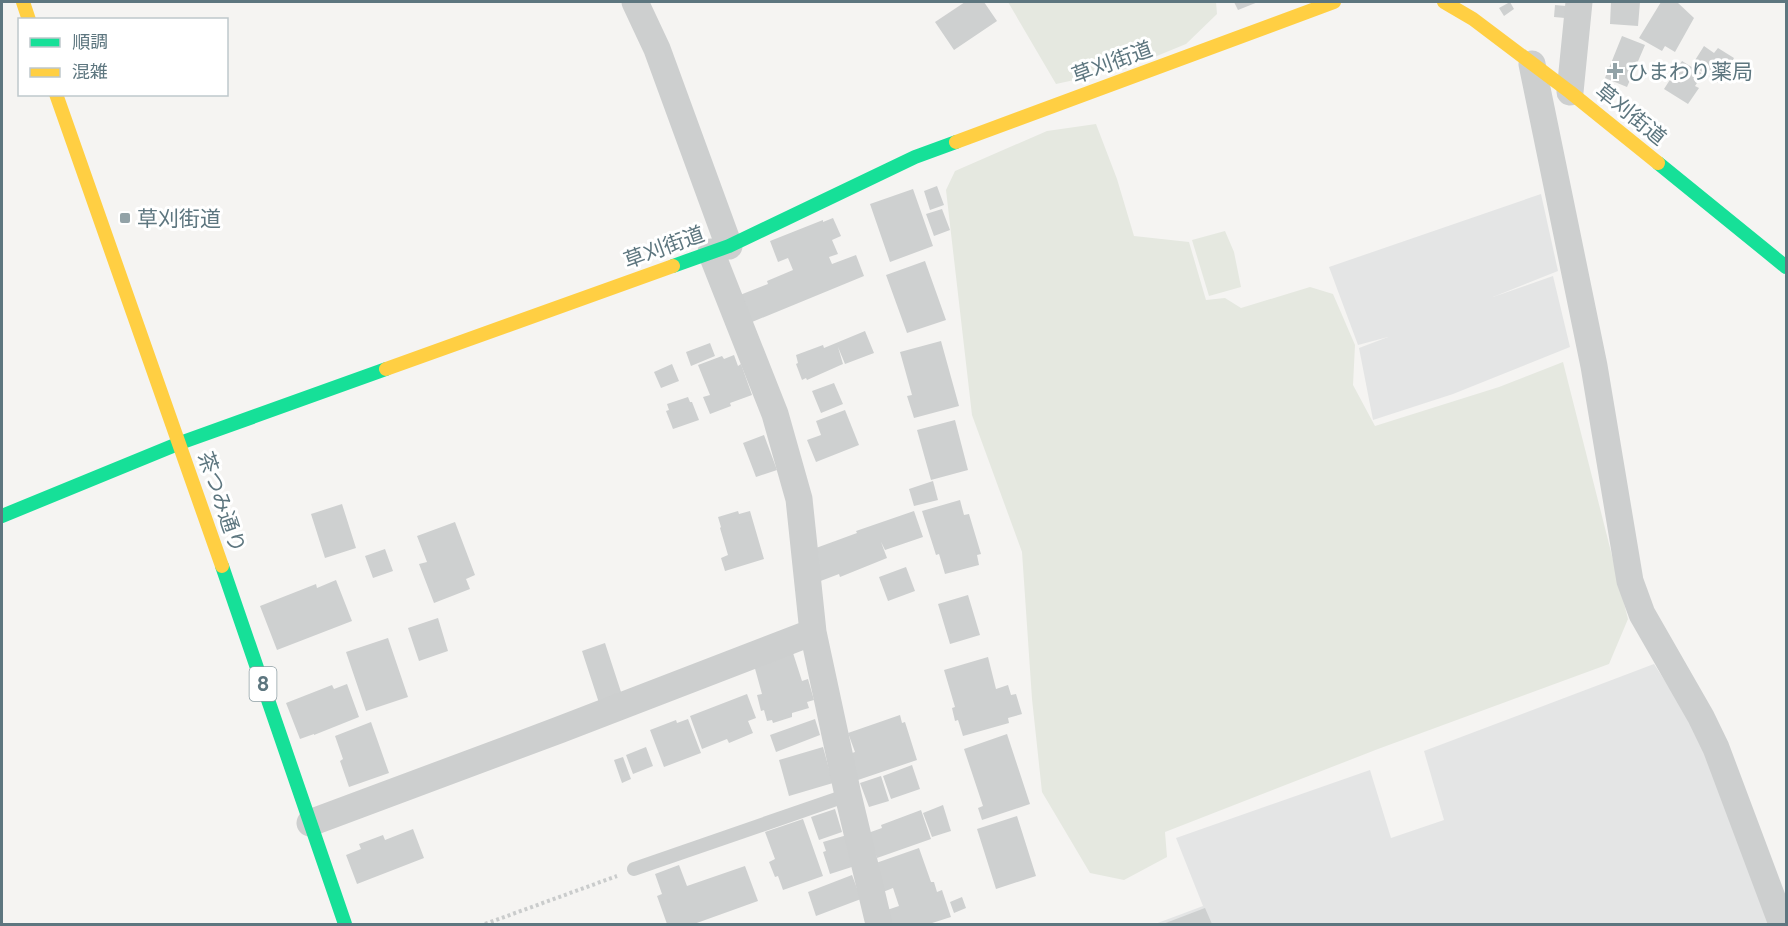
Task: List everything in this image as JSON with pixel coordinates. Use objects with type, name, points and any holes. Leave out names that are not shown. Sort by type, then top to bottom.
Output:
[{"type":"street","points":[[23,2],[28,18]]},
{"type":"street","points":[[635,2],[657,49],[794,479],[799,499],[813,632],[879,924]]},
{"type":"street","name":"草刈街道","points":[[2,516],[180,443],[720,249],[915,157],[1334,2]]},
{"type":"street","name":"草刈街道","points":[[1444,2],[1473,19],[1570,92],[1786,267]]},
{"type":"street","points":[[1570,92],[1579,2]]},
{"type":"street","points":[[1532,64],[1594,366],[1630,581],[1642,614],[1701,717],[1716,748],[1782,924]]},
{"type":"street","name":"茶つみ通り","points":[[57,96],[180,443],[345,924]]},
{"type":"street","points":[[310,823],[813,632]]},
{"type":"lane","points":[[634,869],[848,795]]},
{"type":"path","points":[[485,924],[634,869]]},
{"type":"shaded area","points":[[1008,2],[1216,2],[1217,14],[1186,44],[1125,69],[1056,84]]},
{"type":"shaded area","points":[[1096,124],[1117,179],[1134,236],[1189,242],[1206,300],[1225,298],[1241,308],[1310,287],[1333,294],[1355,345],[1353,385],[1375,426],[1499,387],[1563,362],[1628,619],[1609,664],[1378,749],[1165,832],[1167,857],[1124,880],[1090,873],[1042,792],[1032,699],[1022,552],[972,415],[946,190],[955,171],[1047,131]]},
{"type":"shaded area","points":[[1541,194],[1558,271],[1493,297],[1553,276],[1570,347],[1453,394],[1373,420],[1359,348],[1388,337],[1358,345],[1329,267]]},
{"type":"shaded area","points":[[1225,231],[1234,252],[1241,287],[1209,296],[1192,240]]},
{"type":"shaded area","points":[[1654,664],[1697,730],[1770,924],[1155,924],[1203,906],[1176,838],[1370,770],[1391,838],[1444,820],[1424,751]]},
{"type":"building","points":[[965,2],[984,2],[997,21],[954,50],[935,22]]},
{"type":"building","points":[[1234,2],[1258,2],[1238,10]]},
{"type":"building","points":[[1510,2],[1514,9],[1504,16],[1499,8]]},
{"type":"building","points":[[1611,2],[1640,2],[1638,26],[1610,24]]},
{"type":"building","points":[[1661,2],[1677,2],[1694,18],[1675,52],[1665,46],[1662,51],[1639,38]]},
{"type":"building","points":[[1555,5],[1566,6],[1565,18],[1554,17]]},
{"type":"building","points":[[1622,36],[1645,45],[1627,87],[1605,78]]},
{"type":"building","points":[[1704,46],[1714,53],[1718,48],[1734,58],[1720,84],[1692,65]]},
{"type":"building","points":[[1682,61],[1703,74],[1695,86],[1699,88],[1688,104],[1664,89]]},
{"type":"building","points":[[937,186],[944,205],[930,210],[924,191]]},
{"type":"building","points":[[913,189],[933,246],[890,262],[870,204]]},
{"type":"building","points":[[942,209],[950,230],[934,236],[926,214]]},
{"type":"building","points":[[833,218],[841,236],[832,240],[838,254],[829,257],[832,264],[856,255],[864,276],[752,322],[740,295],[768,284],[767,281],[793,270],[788,258],[778,262],[770,241]]},
{"type":"building","points":[[925,261],[946,320],[907,333],[886,275]]},
{"type":"building","points":[[865,331],[874,353],[845,364],[838,347],[843,364],[807,380],[806,378],[802,380],[796,364],[798,363],[796,355],[823,345],[824,348]]},
{"type":"building","points":[[941,341],[959,406],[914,418],[907,396],[912,395],[900,352]]},
{"type":"building","points":[[710,343],[715,356],[691,366],[686,352]]},
{"type":"building","points":[[734,355],[738,366],[741,364],[752,395],[710,414],[703,397],[710,395],[698,365],[722,356],[724,359]]},
{"type":"building","points":[[672,364],[679,381],[661,388],[654,372]]},
{"type":"building","points":[[834,383],[843,404],[821,413],[812,391]]},
{"type":"building","points":[[688,397],[699,420],[673,429],[666,411],[669,410],[667,404]]},
{"type":"building","points":[[845,410],[859,445],[816,462],[807,440],[821,435],[816,421]]},
{"type":"building","points":[[955,420],[968,470],[931,480],[917,430]]},
{"type":"building","points":[[764,435],[777,470],[756,477],[743,443]]},
{"type":"building","points":[[933,481],[938,500],[914,506],[909,489]]},
{"type":"building","points":[[960,500],[964,515],[969,514],[981,554],[977,555],[979,565],[945,574],[939,554],[936,555],[922,511]]},
{"type":"building","points":[[342,504],[356,548],[325,558],[311,514]]},
{"type":"building","points":[[738,511],[739,514],[750,511],[764,559],[725,571],[721,558],[728,555],[718,517]]},
{"type":"building","points":[[914,511],[923,537],[885,550],[881,542],[887,558],[840,577],[839,574],[818,582],[816,548]]},
{"type":"building","points":[[455,522],[475,575],[466,579],[470,589],[434,603],[419,564],[427,562],[417,536]]},
{"type":"building","points":[[385,549],[393,571],[373,578],[365,556]]},
{"type":"building","points":[[906,567],[915,591],[888,601],[879,577]]},
{"type":"building","points":[[336,580],[352,621],[277,650],[260,606],[316,584],[317,588]]},
{"type":"building","points":[[968,595],[980,635],[950,644],[938,604]]},
{"type":"building","points":[[438,618],[448,651],[419,661],[408,628]]},
{"type":"building","points":[[388,638],[408,697],[366,711],[346,652]]},
{"type":"building","points":[[605,643],[622,695],[599,703],[582,651]]},
{"type":"building","points":[[793,653],[802,681],[808,679],[814,700],[807,702],[809,708],[792,713],[792,717],[773,723],[772,720],[767,721],[764,710],[761,711],[757,695],[762,694],[754,665]]},
{"type":"building","points":[[988,657],[996,689],[1008,685],[1011,695],[1016,694],[1022,714],[1008,718],[1009,723],[963,736],[958,720],[955,721],[952,708],[955,707],[944,670]]},
{"type":"building","points":[[347,684],[359,717],[300,739],[286,703],[332,685],[334,689]]},
{"type":"building","points":[[747,694],[756,718],[748,721],[753,733],[729,743],[727,739],[702,749],[690,716]]},
{"type":"building","points":[[900,715],[902,723],[905,722],[917,760],[858,780],[849,754],[855,752],[848,733]]},
{"type":"building","points":[[688,719],[701,753],[664,767],[650,730],[676,720],[677,723]]},
{"type":"building","points":[[815,719],[820,735],[776,752],[770,735]]},
{"type":"building","points":[[371,722],[389,773],[349,787],[335,736]]},
{"type":"building","points":[[1007,734],[1030,804],[982,820],[978,808],[983,806],[964,749]]},
{"type":"building","points":[[646,747],[653,766],[633,774],[626,755]]},
{"type":"building","points":[[823,747],[833,783],[789,796],[779,760]]},
{"type":"building","points":[[623,757],[631,779],[622,783],[614,760]]},
{"type":"building","points":[[912,765],[920,789],[891,799],[883,776]]},
{"type":"building","points":[[881,776],[889,801],[869,807],[860,783]]},
{"type":"building","points":[[943,805],[951,831],[932,837],[923,813]]},
{"type":"building","points":[[835,809],[842,832],[819,840],[811,817]]},
{"type":"building","points":[[921,810],[931,839],[877,858],[868,833],[882,828],[881,825]]},
{"type":"building","points":[[1017,816],[1036,876],[996,889],[977,829]]},
{"type":"building","points":[[803,819],[823,876],[783,890],[769,862],[775,859],[765,832]]},
{"type":"building","points":[[413,829],[424,858],[357,884],[346,855],[361,849],[359,844],[383,835],[385,840]]},
{"type":"building","points":[[847,835],[858,865],[830,874],[823,852],[826,851],[823,842]]},
{"type":"building","points":[[919,848],[931,882],[934,882],[937,892],[942,890],[951,917],[929,924],[892,924],[887,910],[899,906],[893,888],[883,892],[876,863]]},
{"type":"building","points":[[679,865],[687,886],[745,866],[758,901],[694,924],[667,924],[657,896],[662,894],[655,874]]},
{"type":"building","points":[[852,875],[861,899],[816,916],[808,892]]},
{"type":"building","points":[[962,897],[966,908],[954,913],[950,902]]},
{"type":"building","points":[[1205,908],[1212,924],[1163,924]]},
{"type":"traffic: fast","points":[[673,266],[729,246],[915,157],[956,142]]},
{"type":"traffic: fast","points":[[1658,163],[1786,267]]},
{"type":"traffic: fast","points":[[2,516],[180,443],[386,369]]},
{"type":"traffic: fast","points":[[222,566],[345,924]]},
{"type":"traffic: slow","points":[[23,2],[28,18]]},
{"type":"traffic: slow","points":[[956,142],[1334,2]]},
{"type":"traffic: slow","points":[[1444,2],[1473,19],[1570,92],[1658,163]]},
{"type":"traffic: slow","points":[[57,96],[222,566]]},
{"type":"traffic: slow","points":[[386,369],[673,266]]},
{"type":"place","name":"ひまわり薬局","points":[[1615,71]]},
{"type":"place","name":"草刈街道","points":[[125,218]]}]
